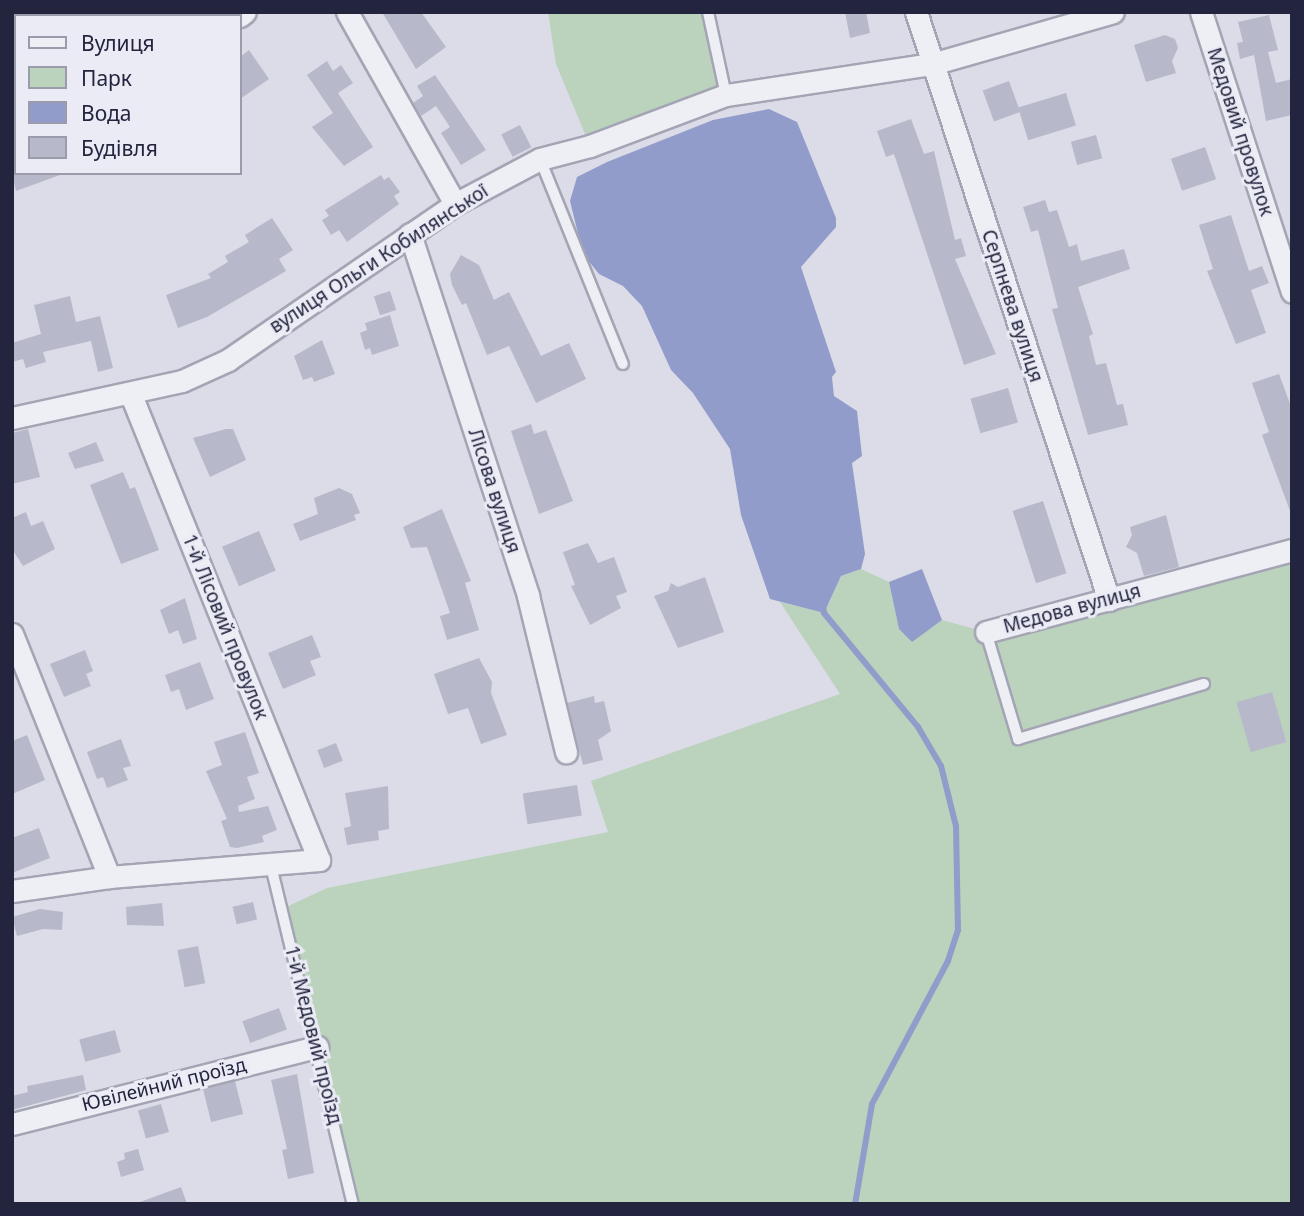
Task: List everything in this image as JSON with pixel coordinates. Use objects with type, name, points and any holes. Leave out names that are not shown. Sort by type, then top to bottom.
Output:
[{"type":"street","points":[[347,12],[455,204]]},
{"type":"street","name":"Серпнева вулиця","points":[[916,12],[1109,600]]},
{"type":"street","name":"вулиця Ольги Кобилянської","points":[[12,418],[131,395],[182,381],[228,360],[455,204],[540,159],[590,146],[726,95],[932,64],[1113,12]]},
{"type":"street","name":"Медовий провулок","points":[[1201,12],[1289,278]]},
{"type":"street","name":"Лісова вулиця","points":[[410,234],[528,596],[566,752]]},
{"type":"street","name":"1-й Лісовий провулок","points":[[131,395],[319,860],[271,866]]},
{"type":"street","name":"Медова вулиця","points":[[986,632],[1292,550]]},
{"type":"street","points":[[12,634],[109,877]]},
{"type":"street","points":[[12,891],[109,877],[271,866]]},
{"type":"street","name":"Ювілейний проїзд","points":[[12,1124],[317,1047]]},
{"type":"lane","points":[[708,12],[726,95]]},
{"type":"lane","points":[[540,159],[623,364]]},
{"type":"lane","name":"Медова вулиця","points":[[986,632],[1018,739],[1204,684]]},
{"type":"lane","name":"1-й Медовий проїзд","points":[[271,866],[353,1204]]},
{"type":"green space","points":[[548,12],[708,12],[726,95],[590,146],[556,64]]},
{"type":"green space","points":[[1292,550],[1292,1204],[353,1204],[282,909],[327,888],[608,832],[591,781],[840,694],[780,602],[824,613],[841,576],[861,569],[889,582],[899,629],[912,641],[942,620],[986,632]]},
{"type":"water","points":[[769,109],[797,122],[836,218],[836,227],[801,267],[836,372],[832,377],[834,396],[857,411],[862,456],[852,463],[865,554],[861,569],[841,576],[824,613],[770,599],[741,515],[730,449],[693,393],[671,370],[642,306],[623,286],[599,274],[583,254],[570,201],[577,177],[607,162],[713,120]]},
{"type":"water","points":[[922,569],[942,620],[912,642],[899,629],[889,582]]},
{"type":"building","points":[[382,12],[421,12],[446,47],[416,69]]},
{"type":"building","points":[[845,12],[866,12],[870,33],[850,38]]},
{"type":"building","points":[[1269,15],[1278,50],[1268,52],[1276,83],[1292,79],[1292,115],[1266,121],[1254,55],[1240,59],[1237,43],[1243,42],[1238,22]]},
{"type":"building","points":[[1165,35],[1175,39],[1178,48],[1172,61],[1176,73],[1146,82],[1134,45]]},
{"type":"building","points":[[249,50],[269,79],[242,98],[242,55]]},
{"type":"building","points":[[327,61],[333,71],[341,65],[353,83],[338,93],[373,147],[344,166],[312,127],[333,113],[307,75]]},
{"type":"building","points":[[435,75],[486,150],[461,165],[441,133],[450,127],[436,106],[421,116],[413,103],[423,96],[417,86]]},
{"type":"building","points":[[1009,81],[1020,112],[994,122],[983,91]]},
{"type":"building","points":[[1066,93],[1076,126],[1028,140],[1018,108]]},
{"type":"building","points":[[911,119],[924,154],[934,151],[955,240],[961,238],[966,256],[955,259],[996,354],[964,365],[894,154],[886,157],[877,131]]},
{"type":"building","points":[[520,125],[531,147],[513,157],[501,135]]},
{"type":"building","points":[[1096,135],[1102,158],[1077,165],[1071,142]]},
{"type":"building","points":[[1205,147],[1216,179],[1182,191],[1171,159]]},
{"type":"building","points":[[12,173],[60,175],[16,191]]},
{"type":"building","points":[[381,175],[384,180],[389,177],[400,192],[394,196],[399,204],[347,242],[339,230],[331,235],[322,220],[329,216],[325,210]]},
{"type":"building","points":[[1045,200],[1049,212],[1057,210],[1069,247],[1077,244],[1081,261],[1124,249],[1130,269],[1078,287],[1093,334],[1089,336],[1096,365],[1106,363],[1117,405],[1123,404],[1128,425],[1088,435],[1052,309],[1058,308],[1038,230],[1031,232],[1023,207]]},
{"type":"building","points":[[1231,215],[1249,271],[1262,266],[1269,283],[1251,290],[1266,333],[1236,344],[1207,271],[1213,269],[1199,225]]},
{"type":"building","points":[[272,218],[293,250],[279,259],[286,271],[207,317],[178,328],[166,295],[211,278],[208,274],[228,262],[225,256],[249,242],[245,235]]},
{"type":"building","points":[[461,255],[479,265],[494,300],[509,292],[541,356],[569,343],[586,379],[536,403],[509,346],[487,355],[466,303],[462,305],[452,285],[450,274]]},
{"type":"building","points":[[390,291],[396,310],[380,315],[374,296]]},
{"type":"building","points":[[70,296],[76,322],[100,316],[113,368],[98,372],[91,341],[43,352],[46,362],[26,368],[23,359],[12,362],[12,343],[41,334],[34,305]]},
{"type":"building","points":[[390,315],[399,346],[372,355],[370,348],[365,350],[360,333],[367,330],[365,323]]},
{"type":"building","points":[[322,340],[335,374],[314,382],[312,377],[303,380],[294,356]]},
{"type":"building","points":[[1279,374],[1292,409],[1290,511],[1262,435],[1269,432],[1252,383]]},
{"type":"building","points":[[1008,388],[1018,423],[980,433],[971,399]]},
{"type":"building","points":[[531,424],[534,434],[546,430],[573,501],[539,514],[511,431]]},
{"type":"building","points":[[28,429],[40,477],[12,484],[12,433]]},
{"type":"building","points":[[233,429],[246,460],[210,477],[193,438]]},
{"type":"building","points":[[96,442],[104,461],[75,469],[68,453]]},
{"type":"building","points":[[123,472],[130,489],[135,487],[159,550],[121,564],[90,485]]},
{"type":"building","points":[[339,488],[352,494],[360,513],[354,515],[356,520],[300,541],[293,524],[318,514],[314,498]]},
{"type":"building","points":[[1043,501],[1066,573],[1036,583],[1013,511]]},
{"type":"building","points":[[442,509],[471,581],[465,583],[479,630],[447,640],[440,616],[450,613],[427,547],[411,548],[403,527]]},
{"type":"building","points":[[26,512],[31,526],[43,521],[55,549],[23,566],[12,549],[12,518]]},
{"type":"building","points":[[1166,515],[1179,567],[1144,576],[1137,553],[1126,547],[1132,535],[1130,527]]},
{"type":"building","points":[[259,531],[276,571],[239,586],[222,547]]},
{"type":"building","points":[[588,543],[598,563],[614,557],[627,592],[616,596],[621,608],[590,625],[571,586],[575,585],[563,552]]},
{"type":"building","points":[[705,577],[724,632],[678,648],[654,596],[668,591],[671,583],[678,587]]},
{"type":"building","points":[[185,598],[197,639],[183,644],[178,630],[169,634],[160,610]]},
{"type":"building","points":[[312,635],[321,657],[310,661],[316,675],[283,689],[268,653]]},
{"type":"building","points":[[85,650],[93,671],[86,674],[91,686],[64,697],[50,664]]},
{"type":"building","points":[[479,658],[492,682],[491,693],[507,735],[481,744],[468,708],[448,714],[434,674]]},
{"type":"building","points":[[200,662],[214,699],[186,710],[179,689],[171,692],[165,675]]},
{"type":"building","points":[[1272,692],[1286,742],[1251,752],[1236,702]]},
{"type":"building","points":[[594,696],[595,703],[604,701],[611,731],[598,740],[603,760],[583,765],[567,703]]},
{"type":"building","points":[[245,732],[259,773],[247,777],[255,799],[238,806],[239,812],[268,806],[277,830],[262,836],[264,842],[237,848],[230,847],[221,821],[227,819],[206,771],[222,765],[214,742]]},
{"type":"building","points":[[27,735],[45,780],[12,794],[12,741]]},
{"type":"building","points":[[121,739],[131,766],[123,768],[128,780],[107,788],[103,777],[97,779],[87,752]]},
{"type":"building","points":[[336,743],[343,761],[324,768],[317,750]]},
{"type":"building","points":[[577,785],[582,816],[528,824],[523,794]]},
{"type":"building","points":[[388,786],[389,829],[378,831],[379,840],[347,845],[344,828],[351,826],[345,793]]},
{"type":"building","points":[[39,828],[50,858],[12,873],[12,838]]},
{"type":"building","points":[[253,902],[257,920],[237,924],[233,907]]},
{"type":"building","points":[[162,903],[164,926],[127,925],[126,907]]},
{"type":"building","points":[[40,909],[63,912],[62,930],[43,929],[17,936],[12,917]]},
{"type":"building","points":[[198,946],[205,983],[185,987],[177,950]]},
{"type":"building","points":[[279,1008],[287,1030],[250,1043],[242,1021]]},
{"type":"building","points":[[115,1030],[121,1052],[85,1062],[79,1040]]},
{"type":"building","points":[[297,1074],[314,1173],[288,1179],[282,1150],[287,1149],[271,1080]]},
{"type":"building","points":[[83,1075],[86,1090],[12,1110],[12,1096],[28,1092],[27,1086]]},
{"type":"building","points":[[235,1081],[243,1114],[211,1122],[203,1089]]},
{"type":"building","points":[[161,1104],[169,1132],[146,1138],[138,1111]]},
{"type":"building","points":[[138,1149],[144,1170],[121,1177],[117,1162],[125,1159],[124,1153]]},
{"type":"building","points":[[181,1187],[187,1204],[140,1202]]},
{"type":"waterway","points":[[823,605],[824,613],[918,727],[941,766],[956,826],[958,930],[948,961],[872,1104],[855,1204]]}]
